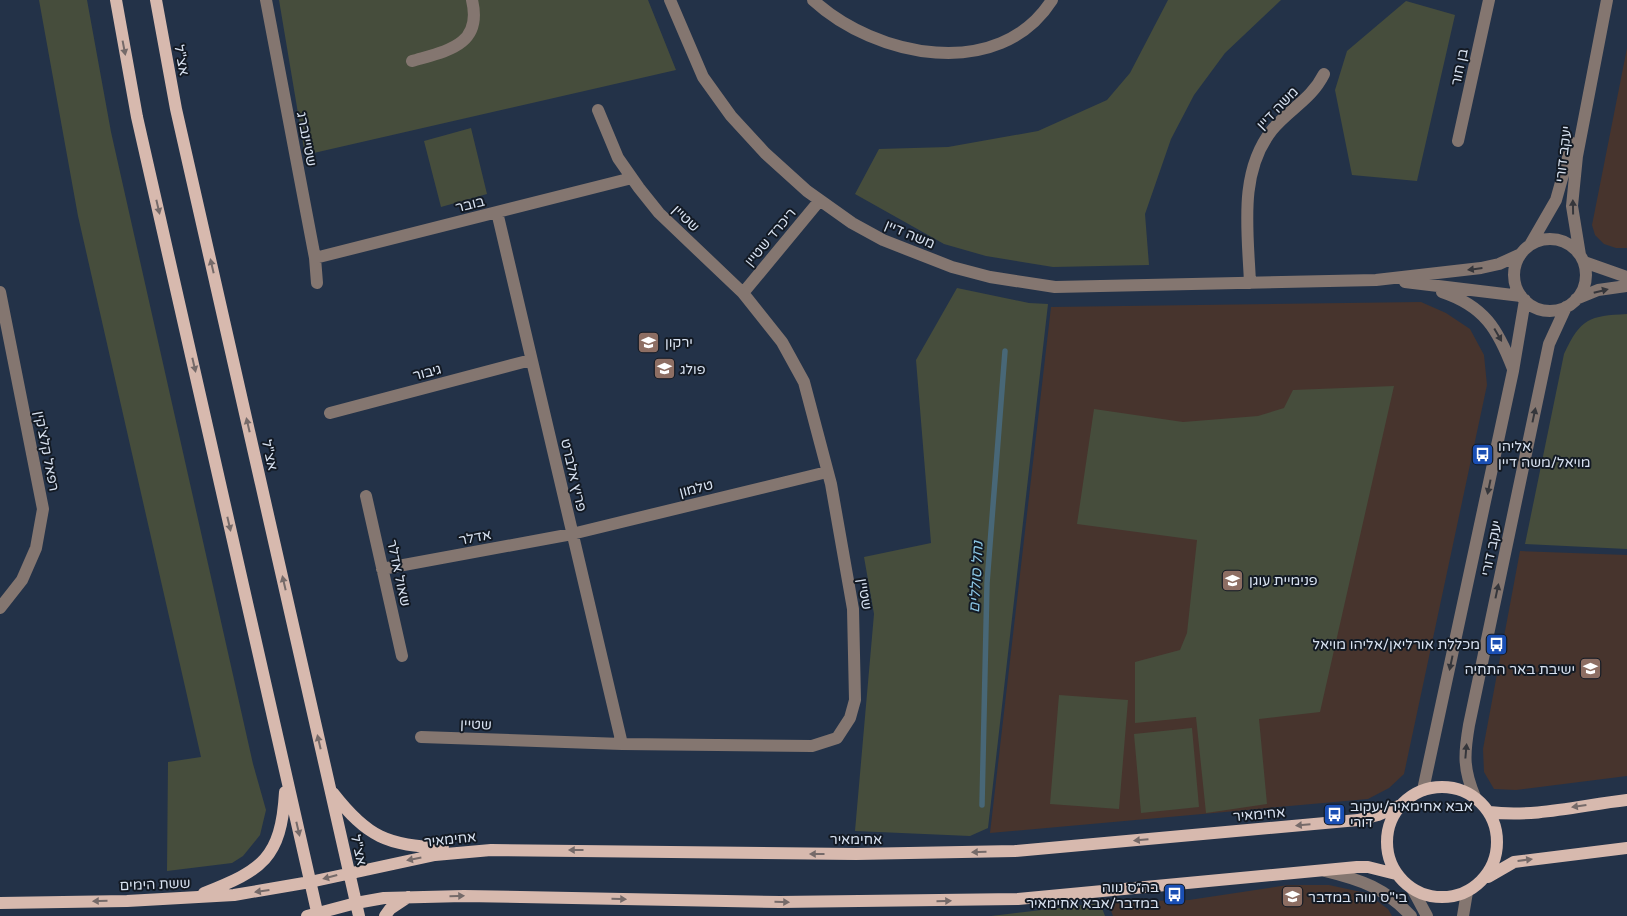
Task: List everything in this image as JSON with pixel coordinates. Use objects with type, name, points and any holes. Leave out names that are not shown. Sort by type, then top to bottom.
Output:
[{"type":"main road","points":[[116,0],[137,117],[310,882],[314,915],[356,903],[408,897],[464,896],[846,903],[1018,899],[1320,870],[1368,867],[1396,874]]},
{"type":"main road","name":"אצ\"ל","points":[[156,0],[176,109],[359,916]]},
{"type":"main road","points":[[193,898],[237,880],[256,869],[266,858],[277,838],[284,819],[286,777]]},
{"type":"main road","points":[[1482,881],[1492,866],[1497,848],[1496,829],[1489,812],[1475,798],[1459,789],[1441,787],[1423,790],[1401,804],[1392,817],[1387,831],[1386,846],[1389,860],[1396,874],[1414,890],[1430,897],[1449,898],[1467,892],[1514,862],[1627,848]]},
{"type":"main road","points":[[330,789],[352,818],[374,833],[395,843],[418,847],[490,850]]},
{"type":"main road","points":[[1489,812],[1505,814],[1534,812],[1627,800]]},
{"type":"main road","name":"אחימאיר","points":[[310,882],[349,872],[435,855],[490,850],[846,854],[1015,851],[1358,820],[1378,815],[1401,804]]},
{"type":"main road","name":"ששת הימים","points":[[0,903],[193,898],[266,891],[310,882]]},
{"type":"main road","points":[[385,916],[390,909],[408,897]]},
{"type":"street","name":"שטיינברג","points":[[266,0],[315,258],[317,284]]},
{"type":"street","points":[[412,61],[448,50],[465,41],[472,33],[472,0]]},
{"type":"street","name":"משה דיין","points":[[670,0],[703,77],[731,116],[765,153],[820,200],[852,223],[883,240],[952,267],[990,277],[1055,287],[1376,280],[1481,268],[1499,264],[1526,249]]},
{"type":"street","points":[[814,0],[838,19],[882,42],[904,49],[948,53],[973,51],[992,46],[1017,34],[1033,21],[1052,0]]},
{"type":"street","name":"בן חור","points":[[1458,141],[1489,0]]},
{"type":"street","name":"יעקב דורי","points":[[1582,259],[1572,206],[1577,156],[1588,88],[1607,0]]},
{"type":"street","name":"משה דיין","points":[[1250,283],[1247,195],[1258,154],[1273,130],[1316,90],[1324,74]]},
{"type":"street","name":"יעקב דורי","points":[[1526,249],[1556,200],[1588,88]]},
{"type":"street","name":"שטיין","points":[[421,737],[622,744],[812,746],[837,738],[850,718],[855,700],[856,656],[853,609],[827,472],[804,382],[782,342],[743,293],[659,213],[632,178],[618,158],[598,110]]},
{"type":"street","name":"בובר","points":[[315,258],[632,178]]},
{"type":"street","name":"ריכרד שטיין","points":[[743,293],[820,200]]},
{"type":"street","name":"פריץ אלברט","points":[[497,212],[622,744]]},
{"type":"street","points":[[1627,276],[1582,259],[1568,244],[1557,239],[1546,239],[1526,249],[1516,264],[1515,275],[1523,298],[1544,310],[1556,310],[1598,290],[1627,286]]},
{"type":"street","points":[[1571,303],[1585,283],[1582,259]]},
{"type":"street","name":"משה דיין","points":[[1376,280],[1415,283],[1523,298]]},
{"type":"street","points":[[1415,283],[1452,295],[1488,319],[1501,338],[1514,371]]},
{"type":"street","name":"רפאל קלצ'קין","points":[[0,292],[43,509],[36,548],[22,580],[0,608]]},
{"type":"street","name":"יעקב דורי","points":[[1423,790],[1514,371],[1523,298]]},
{"type":"street","name":"יעקב דורי","points":[[1475,798],[1465,768],[1465,750],[1469,725],[1549,344],[1571,303]]},
{"type":"street","name":"גיבור","points":[[330,413],[531,360]]},
{"type":"street","name":"טלמון","points":[[572,534],[827,472]]},
{"type":"street","name":"שאול אדלר","points":[[366,496],[402,656]]},
{"type":"street","name":"אדלר","points":[[382,569],[572,534]]},
{"type":"street","points":[[1320,870],[1358,879],[1380,889],[1393,897],[1411,916]]},
{"type":"street","points":[[1414,890],[1428,916]]},
{"type":"street","points":[[1463,916],[1467,892]]},
{"type":"shaded area","points":[[1627,48],[1627,248],[1616,248],[1604,244],[1595,235],[1592,225]]},
{"type":"shaded area","name":"פנימיית עוגן","points":[[1421,302],[1446,313],[1470,329],[1484,355],[1487,385],[1404,774],[1389,788],[1368,799],[990,833],[1051,307]]},
{"type":"shaded area","points":[[1520,551],[1627,555],[1627,776],[1516,790],[1494,789],[1484,772],[1483,749]]},
{"type":"shaded area","name":"בי\"ס נווה במדבר","points":[[1288,885],[1329,885],[1366,893],[1388,909],[1392,916],[1113,916],[1108,902],[1189,900]]},
{"type":"green space","points":[[39,0],[87,0],[111,132],[253,764],[266,810],[260,835],[243,856],[232,863],[167,871],[168,762],[201,757],[78,216]]},
{"type":"green space","points":[[279,0],[648,0],[676,70],[305,155]]},
{"type":"green space","points":[[1168,0],[1281,0],[1225,53],[1194,95],[1171,139],[1145,214],[1149,265],[1053,267],[986,256],[944,244],[855,194],[879,149],[948,147],[1038,131],[1107,100],[1130,73]]},
{"type":"green space","points":[[1406,1],[1455,15],[1417,181],[1352,175],[1335,90],[1347,51]]},
{"type":"green space","points":[[471,128],[487,194],[441,207],[424,141]]},
{"type":"green space","points":[[957,288],[1029,303],[1048,304],[988,828],[970,836],[855,831],[874,614],[864,557],[931,543],[916,360]]},
{"type":"green space","points":[[1627,314],[1627,549],[1525,544],[1564,354],[1581,326],[1588,321],[1604,316]]},
{"type":"green space","points":[[1394,386],[1320,712],[1259,719],[1267,804],[1206,813],[1196,717],[1135,723],[1135,662],[1180,650],[1187,633],[1197,540],[1077,524],[1094,409],[1183,422],[1258,416],[1284,408],[1293,390]]},
{"type":"green space","points":[[1059,695],[1128,700],[1119,809],[1050,804]]},
{"type":"green space","points":[[1192,728],[1199,807],[1141,813],[1134,734]]},
{"type":"green space","points":[[1100,903],[1105,916],[991,916]]},
{"type":"waterway","name":"נחל סוללים","points":[[982,805],[987,583],[1005,351]]},
{"type":"place","name":"ירקון","points":[[649,342]]},
{"type":"place","name":"פולג","points":[[664,369]]},
{"type":"place","name":"אליהו מויאל/משה דיין","points":[[1482,454]]},
{"type":"place","name":"פנימיית עוגן","points":[[1233,580]]},
{"type":"place","name":"מכללת אורליאן/אליהו מויאל","points":[[1496,644]]},
{"type":"place","name":"ישיבת באר התחיה","points":[[1591,669]]},
{"type":"place","name":"אבא אחימאיר/יעקוב דורי","points":[[1334,814]]},
{"type":"place","name":"בה״ס נווה במדבר/אבא אחימאיר","points":[[1175,895]]},
{"type":"place","name":"בי\"ס נווה במדבר","points":[[1292,897]]}]
